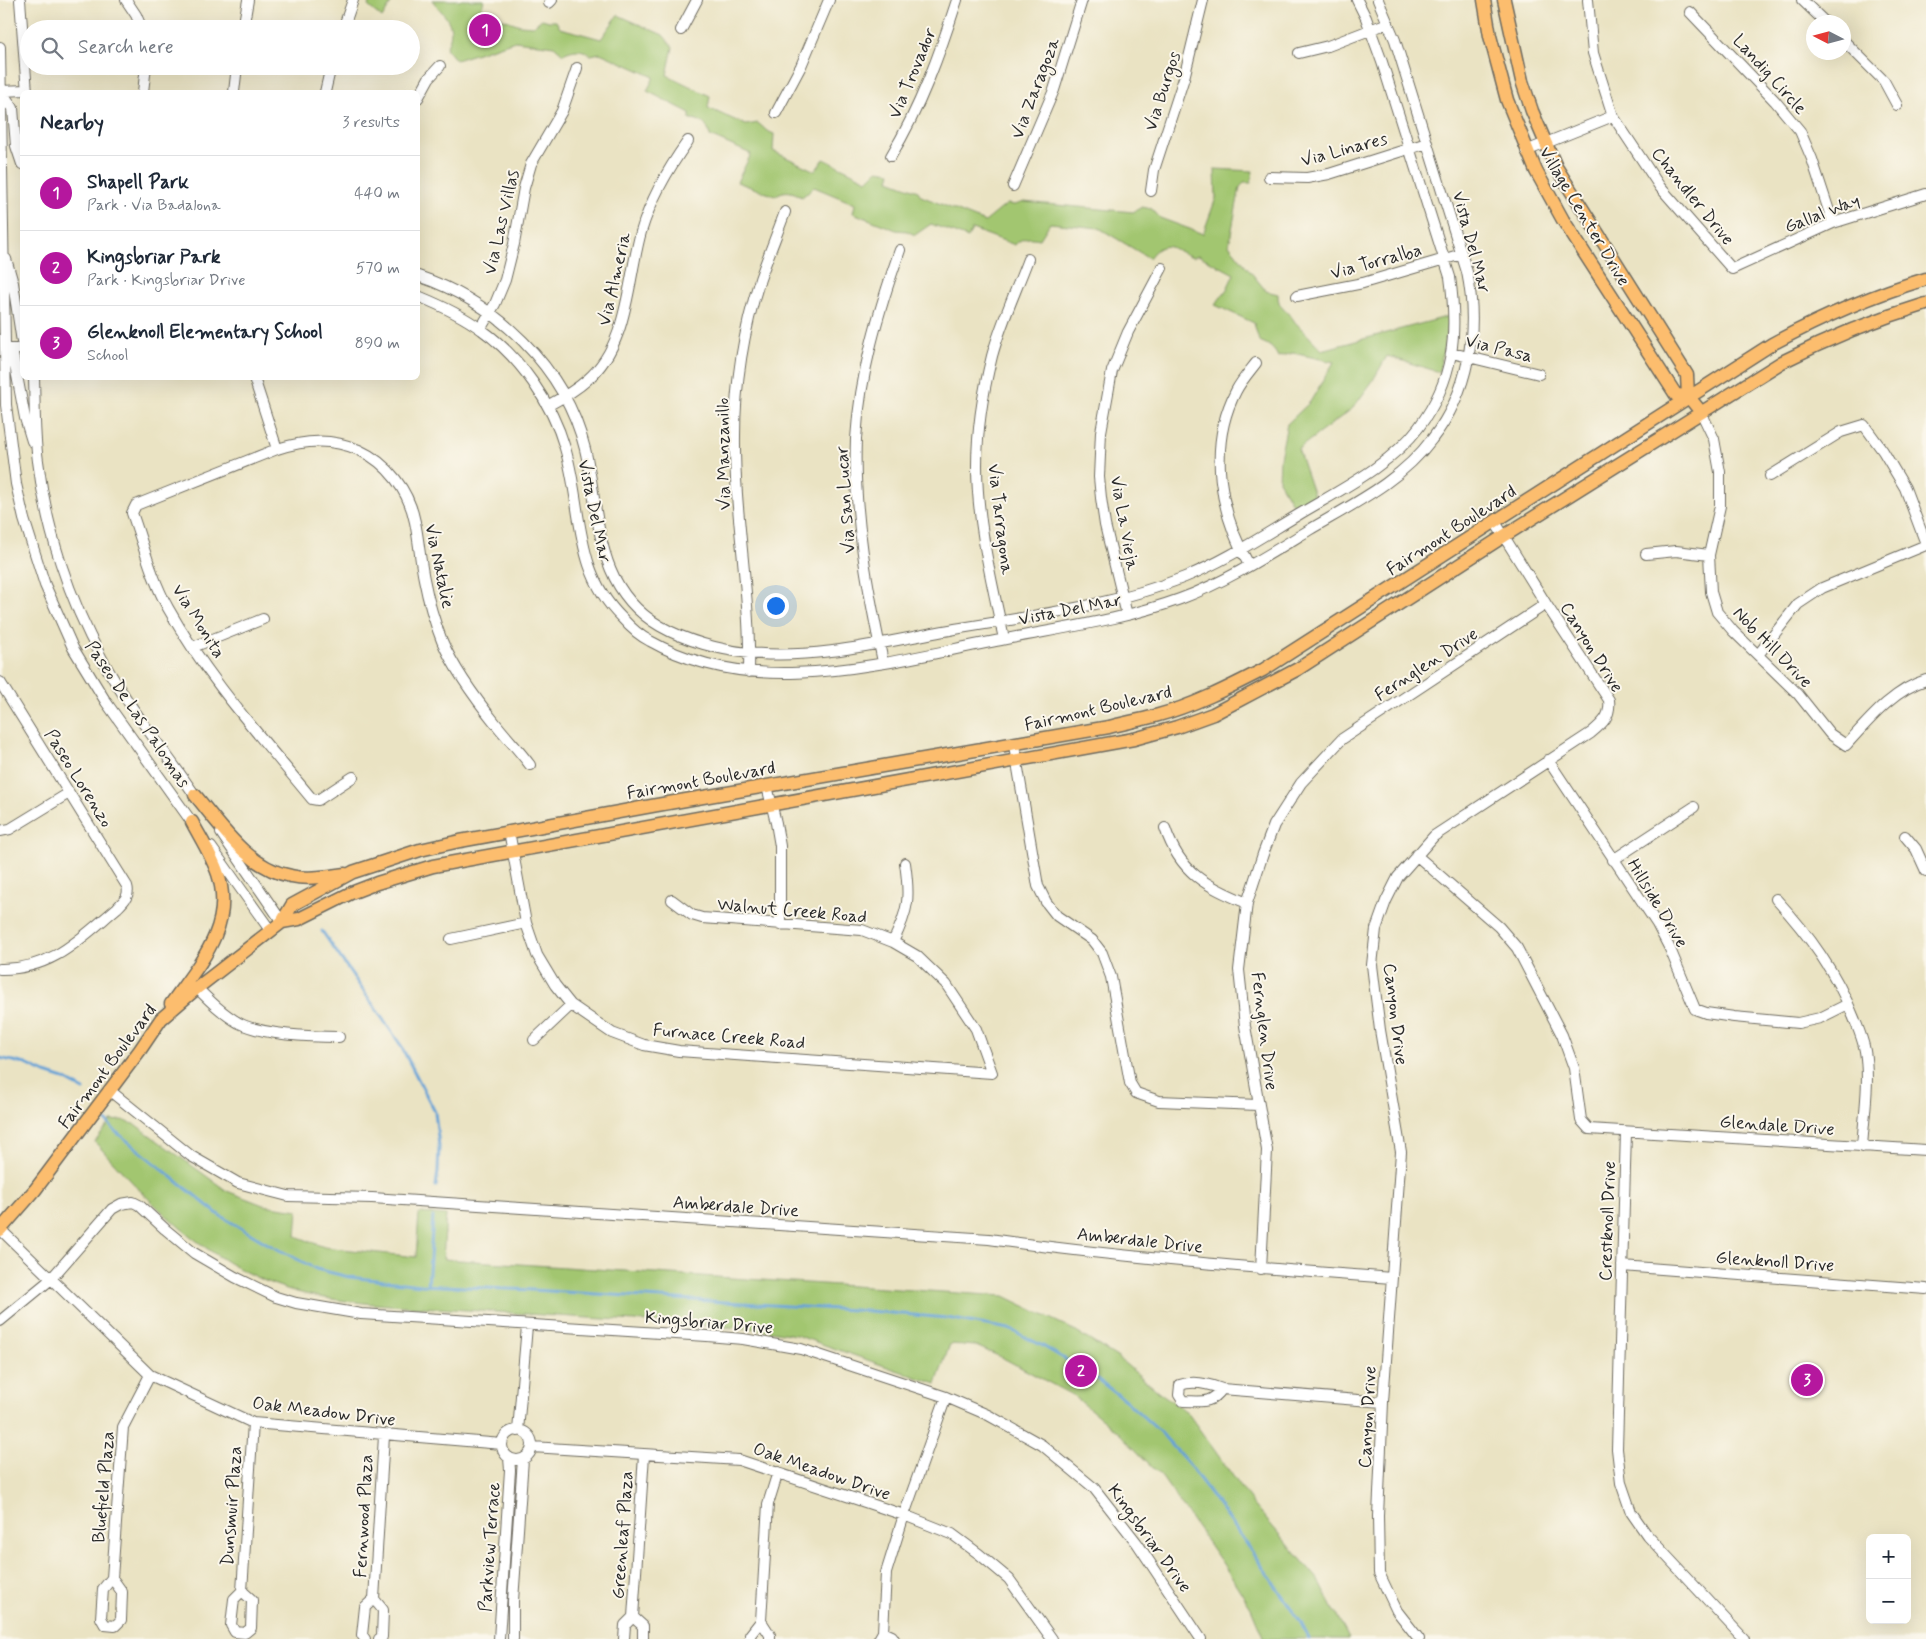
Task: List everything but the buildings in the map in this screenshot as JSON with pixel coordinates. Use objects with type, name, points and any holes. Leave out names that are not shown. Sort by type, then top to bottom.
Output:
[{"type":"main road","name":"Village Center Drive","points":[[1484,0],[1490,36],[1501,80],[1526,151],[1559,213],[1676,396],[1688,396]]},
{"type":"main road","name":"Village Center Drive","points":[[1504,0],[1522,81],[1544,143],[1556,167],[1592,226],[1687,375],[1688,396],[1701,412]]},
{"type":"main road","name":"Fairmont Boulevard","points":[[282,922],[292,905],[353,872],[420,850],[509,831],[1110,727],[1156,716],[1220,692],[1263,670],[1688,396],[1772,344],[1864,299],[1926,279]]},
{"type":"main road","name":"Fairmont Boulevard","points":[[0,1230],[35,1190],[140,1050],[160,1019],[282,922],[299,919],[350,893],[433,866],[1016,762],[1134,739],[1177,728],[1214,714],[1298,669],[1504,536],[1782,362],[1821,342],[1892,314],[1926,304]]},
{"type":"main road","points":[[195,795],[229,836],[253,859],[270,870],[303,878],[353,872]]},
{"type":"main road","points":[[160,1019],[206,954],[218,930],[222,913],[222,900],[217,872],[192,822]]},
{"type":"street","points":[[20,0],[22,20]]},
{"type":"street","points":[[126,0],[138,20]]},
{"type":"street","points":[[245,20],[248,0]]},
{"type":"street","points":[[346,20],[353,0]]},
{"type":"street","points":[[681,30],[697,0]]},
{"type":"street","points":[[776,113],[801,66],[828,0]]},
{"type":"street","name":"Via Trovador","points":[[891,156],[928,79],[945,38],[957,0]]},
{"type":"street","name":"Via Zaragoza","points":[[1013,186],[1054,90],[1073,35],[1082,0]]},
{"type":"street","name":"Via Burgos","points":[[1151,191],[1154,170],[1184,78],[1202,0]]},
{"type":"street","name":"Vista Del Mar","points":[[420,277],[461,294],[490,313],[507,326],[534,352],[564,396],[577,424],[584,447],[604,556],[622,590],[640,612],[666,629],[706,644],[750,653],[803,654],[879,643],[1123,597],[1186,576],[1240,549],[1373,469],[1395,452],[1419,427],[1430,409],[1447,372],[1454,335],[1453,300],[1445,259],[1371,30],[1356,0]]},
{"type":"street","name":"Vista Del Mar","points":[[420,297],[456,313],[492,337],[519,366],[549,405],[558,425],[570,462],[581,537],[588,566],[607,603],[624,621],[646,639],[669,651],[696,660],[749,672],[778,674],[810,673],[883,662],[1004,639],[1127,615],[1165,604],[1195,593],[1249,565],[1374,491],[1406,468],[1433,438],[1455,401],[1469,357],[1473,309],[1471,290],[1462,254],[1388,23],[1378,0]]},
{"type":"street","name":"Chandler Drive","points":[[1588,0],[1593,53],[1614,116],[1660,187],[1732,269]]},
{"type":"street","points":[[1802,0],[1817,15]]},
{"type":"street","name":"Landig Circle","points":[[1690,12],[1775,101],[1800,131],[1812,159],[1833,223]]},
{"type":"street","points":[[1298,53],[1328,46],[1388,23]]},
{"type":"street","name":"Paseo De Las Palomas","points":[[0,47],[3,256],[10,349],[7,419],[16,484],[30,538],[58,616],[73,648],[106,702],[270,930]]},
{"type":"street","points":[[1851,48],[1884,81],[1898,105]]},
{"type":"street","points":[[420,94],[429,78],[440,66]]},
{"type":"street","name":"Via Las Villas","points":[[481,328],[505,280],[527,176],[534,158],[562,111],[577,68]]},
{"type":"street","points":[[26,75],[27,90]]},
{"type":"street","points":[[143,90],[145,75]]},
{"type":"street","points":[[234,90],[236,75]]},
{"type":"street","points":[[325,90],[329,75]]},
{"type":"street","points":[[1,91],[20,91]]},
{"type":"street","points":[[1,91],[13,108],[16,146],[20,158]]},
{"type":"street","points":[[1526,151],[1614,116]]},
{"type":"street","name":"Via Almeria","points":[[549,405],[589,379],[610,353],[624,315],[635,256],[649,208],[674,162],[688,141]]},
{"type":"street","name":"Via Linares","points":[[1269,177],[1295,178],[1318,176],[1426,143]]},
{"type":"street","name":"Gallal Way","points":[[1732,269],[1833,223],[1926,194]]},
{"type":"street","name":"Via Manzanillo","points":[[749,672],[748,594],[735,458],[738,386],[744,345],[760,279],[785,212]]},
{"type":"street","name":"Via San Lucar","points":[[883,662],[859,518],[856,483],[856,439],[868,358],[884,297],[900,250]]},
{"type":"street","name":"Via Torralba","points":[[1297,296],[1363,283],[1462,254]]},
{"type":"street","points":[[3,256],[9,265],[12,277],[20,329]]},
{"type":"street","name":"Via Tarragona","points":[[1004,639],[980,512],[978,442],[984,396],[993,355],[1028,259]]},
{"type":"street","name":"Via La Vieja","points":[[1127,615],[1105,526],[1101,498],[1099,477],[1101,432],[1112,371],[1128,332],[1162,268]]},
{"type":"street","name":"Via Pasa","points":[[1452,353],[1539,374]]},
{"type":"street","name":"Paseo De Las Palomas","points":[[10,363],[27,424],[36,448]]},
{"type":"street","points":[[1249,565],[1230,525],[1224,502],[1220,450],[1229,407],[1240,385],[1256,363]]},
{"type":"street","name":"Paseo De Las Palomas","points":[[34,380],[36,448],[48,516],[75,602],[99,653],[117,684],[282,922]]},
{"type":"street","points":[[255,380],[277,449]]},
{"type":"street","name":"Nob Hill Drive","points":[[1701,412],[1714,439],[1720,472],[1720,506],[1709,555],[1711,592],[1717,612],[1733,631],[1798,694],[1830,734],[1846,745],[1875,713],[1912,684],[1926,680]]},
{"type":"street","points":[[1758,655],[1798,604],[1822,588],[1926,545],[1906,488],[1884,451],[1864,425],[1841,432],[1770,476]]},
{"type":"street","name":"Via Natalie","points":[[277,449],[301,442],[335,442],[367,454],[383,466],[398,483],[409,501],[415,522],[424,578],[442,640],[457,670],[472,693],[530,765]]},
{"type":"street","name":"Via Monita","points":[[277,449],[136,505],[132,513],[168,609],[250,725],[312,799],[318,800],[353,777]]},
{"type":"street","name":"Canyon Drive","points":[[1420,1639],[1397,1611],[1379,1572],[1378,1516],[1383,1402],[1401,1152],[1380,1030],[1372,965],[1376,929],[1386,901],[1398,877],[1434,836],[1591,733],[1604,721],[1610,710],[1609,700],[1495,522]]},
{"type":"street","points":[[1646,554],[1676,551],[1709,555]]},
{"type":"street","name":"Fernglen Drive","points":[[1261,1269],[1267,1150],[1245,1026],[1240,970],[1247,904],[1262,854],[1274,825],[1301,783],[1342,738],[1546,604]]},
{"type":"street","points":[[193,646],[263,620]]},
{"type":"street","name":"Paseo Lorenzo","points":[[0,682],[127,886],[128,892],[126,900],[59,955],[19,970],[0,970]]},
{"type":"street","points":[[1014,744],[1038,886],[1046,902],[1057,916],[1092,940],[1102,952],[1111,977],[1130,1083],[1136,1093],[1159,1100],[1258,1105]]},
{"type":"street","name":"Hillside Drive","points":[[1548,760],[1657,924],[1670,949],[1695,1009],[1706,1013],[1734,1017],[1798,1023],[1820,1018],[1848,1004]]},
{"type":"street","points":[[767,786],[780,846],[780,925]]},
{"type":"street","points":[[0,831],[10,829],[69,793]]},
{"type":"street","points":[[1613,860],[1694,807]]},
{"type":"street","points":[[1165,828],[1171,845],[1190,872],[1214,889],[1247,904]]},
{"type":"street","name":"Furnace Creek Road","points":[[509,831],[526,923],[537,955],[554,985],[570,1005],[612,1033],[644,1045],[670,1050],[992,1073]]},
{"type":"street","points":[[1905,836],[1916,849],[1926,871]]},
{"type":"street","points":[[1416,855],[1499,927],[1517,948],[1562,1035],[1574,1068],[1581,1120],[1589,1128],[1626,1132]]},
{"type":"street","points":[[893,942],[905,917],[909,901],[905,863]]},
{"type":"street","points":[[1776,899],[1797,922],[1825,960],[1848,1004],[1864,1050],[1866,1092],[1862,1147]]},
{"type":"street","name":"Walnut Creek Road","points":[[672,900],[688,912],[702,918],[862,930],[893,942],[917,956],[946,984],[976,1028],[992,1073]]},
{"type":"street","points":[[451,939],[526,923]]},
{"type":"street","points":[[197,988],[224,1014],[241,1024],[260,1030],[316,1037],[339,1037]]},
{"type":"street","points":[[534,1040],[570,1005]]},
{"type":"street","name":"Amberdale Drive","points":[[109,1090],[190,1156],[238,1183],[288,1196],[372,1198],[990,1239],[1261,1269],[1392,1278]]},
{"type":"street","name":"Glendale Drive","points":[[1626,1132],[1926,1150]]},
{"type":"street","name":"Crestknoll Drive","points":[[1626,1132],[1617,1449],[1621,1483],[1631,1512],[1647,1535],[1744,1639]]},
{"type":"street","name":"Kingsbriar Drive","points":[[50,1280],[112,1210],[121,1204],[133,1202],[139,1204],[165,1229],[194,1252],[235,1277],[276,1297],[296,1303],[361,1314],[707,1336],[743,1339],[801,1349],[946,1398],[988,1415],[1042,1445],[1094,1488],[1137,1543],[1201,1639]]},
{"type":"street","name":"Oak Meadow Drive","points":[[0,1230],[150,1375],[253,1423],[384,1436],[502,1444]]},
{"type":"street","name":"Glenknoll Drive","points":[[1622,1266],[1926,1289]]},
{"type":"street","points":[[0,1321],[50,1280]]},
{"type":"street","points":[[518,1430],[527,1326]]},
{"type":"street","name":"Bluefield Plaza","points":[[112,1578],[123,1427],[150,1375]]},
{"type":"street","points":[[1222,1389],[1383,1402]]},
{"type":"street","points":[[894,1639],[892,1636],[881,1636],[886,1573],[904,1515],[946,1398]]},
{"type":"street","name":"Dunsmuir Plaza","points":[[242,1592],[253,1423]]},
{"type":"street","points":[[518,1430],[528,1435],[532,1446],[529,1454],[523,1459],[513,1460],[504,1453],[502,1444],[507,1434],[518,1430]]},
{"type":"street","name":"Fernwood Plaza","points":[[365,1639],[362,1635],[365,1608],[374,1599],[384,1436]]},
{"type":"street","name":"Oak Meadow Drive","points":[[532,1446],[739,1460],[904,1515],[952,1534],[1009,1579],[1052,1639]]},
{"type":"street","name":"Greenleaf Plaza","points":[[624,1639],[625,1624],[633,1617],[644,1455]]},
{"type":"street","name":"Parkview Terrace","points":[[499,1639],[509,1458]]},
{"type":"street","name":"Parkview Terrace","points":[[512,1639],[523,1459]]},
{"type":"street","points":[[750,1639],[750,1635],[761,1621],[768,1504],[778,1472]]},
{"type":"street","points":[[505,1528],[518,1529]]},
{"type":"street","name":"Fernwood Plaza","points":[[374,1599],[383,1610],[382,1637],[379,1639]]},
{"type":"street","points":[[502,1600],[513,1601]]},
{"type":"street","name":"Greenleaf Plaza","points":[[633,1617],[644,1626],[643,1639]]},
{"type":"street","points":[[761,1621],[770,1635],[770,1639]]},
{"type":"green space","points":[[370,0],[393,0],[382,18],[368,6]]},
{"type":"green space","points":[[432,0],[484,0],[481,11],[520,25],[533,26],[542,19],[556,21],[560,28],[601,39],[618,15],[663,35],[673,47],[667,75],[710,96],[708,108],[746,125],[758,123],[774,134],[773,151],[815,171],[824,159],[867,180],[877,170],[891,172],[889,180],[918,191],[921,196],[985,222],[1007,204],[1015,205],[1024,202],[1133,212],[1142,207],[1152,209],[1160,218],[1203,234],[1216,198],[1215,169],[1253,171],[1251,183],[1244,183],[1240,187],[1229,245],[1266,291],[1278,294],[1281,307],[1322,350],[1450,316],[1439,372],[1387,356],[1372,382],[1353,408],[1298,449],[1314,496],[1294,507],[1279,481],[1280,458],[1287,424],[1310,402],[1334,362],[1293,353],[1278,357],[1275,351],[1259,341],[1254,323],[1215,305],[1227,289],[1234,274],[1198,255],[1193,257],[1165,246],[1155,251],[1149,258],[1099,228],[1050,223],[1040,239],[1026,238],[1020,240],[1015,245],[972,229],[968,238],[931,224],[915,235],[907,231],[896,230],[853,213],[855,204],[814,187],[802,197],[788,192],[782,192],[775,196],[737,182],[751,154],[710,136],[708,129],[703,123],[690,119],[690,113],[647,91],[654,77],[600,53],[591,55],[577,50],[563,54],[554,46],[515,41],[456,60],[446,48],[451,33],[449,22]]},
{"type":"green space","points":[[122,1120],[136,1125],[227,1191],[263,1205],[298,1210],[296,1236],[324,1247],[416,1257],[419,1213],[446,1215],[443,1259],[1004,1296],[1068,1327],[1117,1357],[1159,1392],[1187,1412],[1253,1504],[1318,1579],[1349,1639],[1264,1639],[1251,1608],[1223,1564],[1161,1476],[1118,1432],[1074,1396],[1003,1358],[976,1346],[950,1344],[936,1384],[796,1335],[757,1329],[374,1304],[308,1295],[258,1278],[231,1264],[181,1229],[158,1208],[95,1142],[111,1121]]},
{"type":"waterway","points":[[322,931],[400,1044],[435,1112],[439,1146],[436,1186]]},
{"type":"waterway","points":[[0,1058],[26,1064],[64,1079],[84,1090]]},
{"type":"waterway","points":[[106,1121],[115,1131],[219,1215],[268,1244],[316,1269],[349,1277],[421,1285],[869,1311],[947,1318],[1009,1329],[1089,1373],[1125,1400],[1160,1432],[1188,1463],[1244,1540],[1300,1621],[1309,1639]]},
{"type":"waterway","points":[[428,1286],[433,1217]]},
{"type":"place","name":"Shapell Park","points":[[485,30]]},
{"type":"place","name":"Kingsbriar Park","points":[[1081,1371]]},
{"type":"place","name":"Glenknoll Elementary School","points":[[1807,1380]]}]
